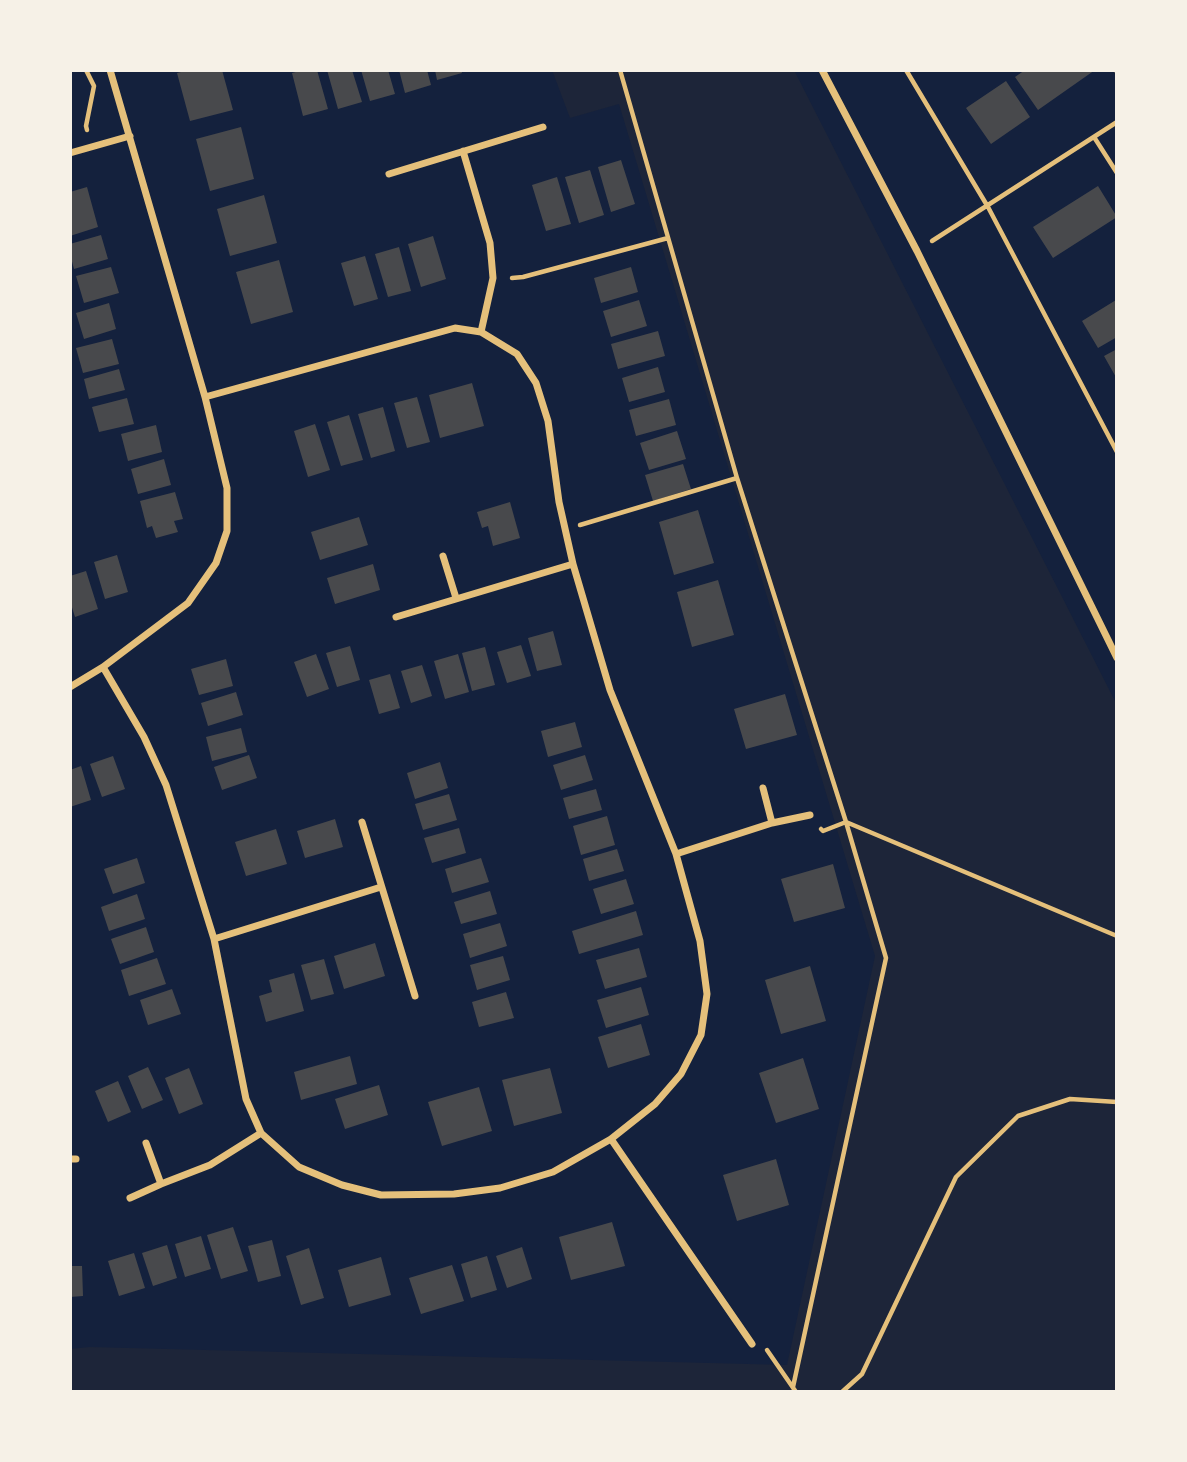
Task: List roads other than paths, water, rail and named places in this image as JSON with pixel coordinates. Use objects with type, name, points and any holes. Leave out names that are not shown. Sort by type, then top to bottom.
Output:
[{"type":"street","points":[[70,688],[103,667],[188,603],[216,564],[227,531],[227,488],[205,397],[110,70]]},
{"type":"street","points":[[822,70],[917,251],[1117,658]]},
{"type":"street","points":[[389,174],[543,127]]},
{"type":"street","points":[[70,153],[130,136]]},
{"type":"street","points":[[463,150],[490,243],[493,278],[481,332]]},
{"type":"street","points":[[103,667],[144,737],[166,785],[214,939],[246,1099],[261,1133],[299,1167],[342,1185],[381,1195],[454,1194],[499,1188],[553,1172],[611,1139],[655,1104],[681,1074],[701,1035],[707,994],[700,941],[676,854],[610,691],[573,564],[559,502],[548,421],[536,383],[517,354],[481,332],[455,328],[205,397]]},
{"type":"street","points":[[443,556],[456,598]]},
{"type":"street","points":[[396,617],[573,564]]},
{"type":"street","points":[[1108,640],[1117,635]]},
{"type":"street","points":[[763,788],[772,823]]},
{"type":"street","points":[[676,854],[772,823],[810,815]]},
{"type":"street","points":[[362,822],[415,996]]},
{"type":"street","points":[[214,939],[381,887]]},
{"type":"street","points":[[130,1198],[210,1165],[261,1133]]},
{"type":"street","points":[[611,1139],[752,1344]]},
{"type":"street","points":[[146,1143],[161,1184]]}]
